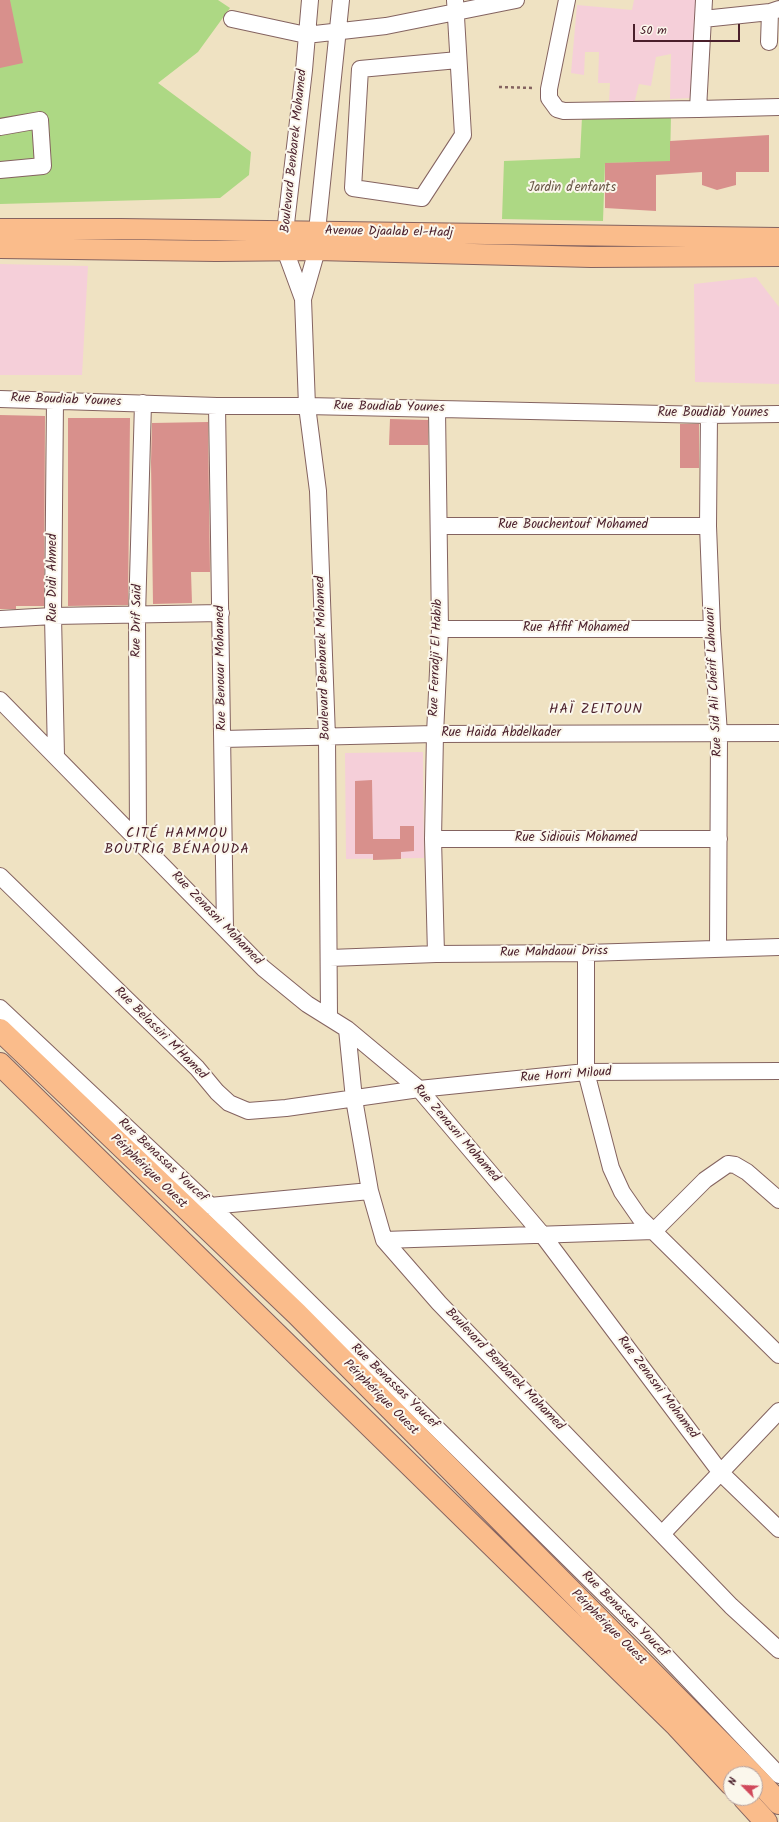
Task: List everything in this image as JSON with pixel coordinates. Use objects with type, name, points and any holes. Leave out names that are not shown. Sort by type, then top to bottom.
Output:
[{"type":"highway","name":"Périphérique Ouest","points":[[0,1030],[297,1314],[744,1766]]},
{"type":"highway","name":"Périphérique Ouest","points":[[0,1064],[677,1726],[723,1775]]},
{"type":"highway","points":[[763,1786],[779,1803]]},
{"type":"highway","points":[[751,1806],[766,1822]]},
{"type":"main road","name":"Avenue Djaalab el-Hadj","points":[[0,229],[121,229],[285,241],[779,238]]},
{"type":"main road","name":"Avenue Djaalab el-Hadj","points":[[0,248],[216,251],[285,241]]},
{"type":"main road","name":"Avenue Djaalab el-Hadj","points":[[317,241],[591,257],[779,256]]},
{"type":"street","name":"Boulevard Benbarek Mohamed","points":[[310,0],[304,70],[285,241],[303,299],[307,406],[318,491],[328,737],[330,958],[329,1017]]},
{"type":"street","name":"Boulevard Benbarek Mohamed","points":[[303,299],[317,241],[341,0]]},
{"type":"street","points":[[232,19],[306,36],[386,26],[455,6],[516,0]]},
{"type":"street","points":[[567,0],[549,89],[549,98],[557,109],[564,111],[779,107]]},
{"type":"street","points":[[698,109],[704,0]]},
{"type":"street","points":[[455,6],[463,135],[422,198],[353,188],[360,69],[458,60]]},
{"type":"street","points":[[703,20],[774,11],[769,42]]},
{"type":"street","points":[[0,127],[40,120],[43,166],[0,170]]},
{"type":"street","name":"Rue Boudiab Younes","points":[[0,399],[217,406],[307,406],[709,415],[779,414]]},
{"type":"street","name":"Rue Didi Ahmed","points":[[55,401],[53,616],[56,756]]},
{"type":"street","name":"Rue Drif Saïd","points":[[138,839],[137,615],[143,403]]},
{"type":"street","name":"Rue Benouar Mohamed","points":[[217,406],[225,929]]},
{"type":"street","name":"Rue Ferradji El Habib","points":[[436,954],[433,840],[435,734],[440,628],[438,410]]},
{"type":"street","name":"Rue Sid Ali Chérif Lahouari","points":[[709,415],[708,526],[712,629],[719,734],[718,948]]},
{"type":"street","name":"Rue Bouchentouf Mohamed","points":[[439,526],[708,526]]},
{"type":"street","points":[[0,619],[53,616],[221,613]]},
{"type":"street","name":"Rue Affif Mohamed","points":[[440,628],[712,629]]},
{"type":"street","name":"Rue Zenasni Mohamed","points":[[0,700],[263,968],[307,1004],[347,1029],[419,1089],[541,1234],[721,1473],[779,1529]]},
{"type":"street","name":"Rue Haida Abdelkader","points":[[223,739],[435,734],[779,733]]},
{"type":"street","name":"Rue Sidiouis Mohamed","points":[[433,840],[719,839]]},
{"type":"street","name":"Rue Belassiri M'Hamed","points":[[0,876],[197,1068],[217,1092],[229,1103],[248,1111],[354,1100]]},
{"type":"street","name":"Rue Mahdaoui Driss","points":[[330,958],[436,954],[586,953],[779,947]]},
{"type":"street","points":[[586,953],[586,1072],[611,1168],[622,1192],[640,1218],[779,1355]]},
{"type":"street","name":"Rue Benassas Youcef","points":[[0,1008],[210,1206],[581,1571],[648,1637],[779,1775]]},
{"type":"street","name":"Boulevard Benbarek Mohamed","points":[[347,1029],[354,1100],[370,1191],[384,1240],[439,1302],[731,1606],[779,1650]]},
{"type":"street","name":"Rue Horri Miloud","points":[[354,1100],[419,1089],[586,1072],[779,1071]]},
{"type":"street","points":[[384,1240],[654,1231],[705,1180],[728,1164],[735,1165],[747,1172],[779,1199]]},
{"type":"street","points":[[210,1206],[370,1191]]},
{"type":"street","points":[[662,1534],[779,1410]]},
{"type":"path","points":[[499,87],[549,89]]},
{"type":"shaded area","points":[[634,0],[696,0],[691,98],[670,99],[671,54],[656,57],[651,86],[639,84],[634,104],[609,102],[610,83],[598,83],[599,52],[585,52],[584,75],[571,73],[577,5],[632,10]]},
{"type":"shaded area","points":[[0,264],[88,266],[82,375],[0,375]]},
{"type":"shaded area","points":[[756,277],[779,307],[779,384],[695,382],[694,284]]},
{"type":"shaded area","points":[[423,752],[424,858],[346,859],[345,753]]},
{"type":"green space","points":[[0,0],[218,0],[230,8],[198,52],[158,83],[251,152],[249,175],[220,198],[0,204]]},
{"type":"green space","name":"Jardin d'enfants","points":[[671,116],[670,162],[605,163],[603,221],[502,219],[504,161],[580,158],[582,117]]},
{"type":"building","points":[[0,0],[10,0],[23,63],[0,68]]},
{"type":"building","points":[[769,135],[769,172],[736,172],[736,185],[717,190],[702,185],[702,172],[656,175],[656,211],[605,208],[605,163],[670,161],[670,141]]},
{"type":"building","points":[[0,415],[45,416],[44,606],[16,606],[16,609],[0,609]]},
{"type":"building","points":[[68,418],[130,418],[128,605],[68,606]]},
{"type":"building","points":[[390,419],[428,420],[428,445],[389,445]]},
{"type":"building","points":[[208,422],[210,572],[191,572],[192,603],[153,604],[151,462],[152,423]]},
{"type":"building","points":[[680,424],[699,424],[699,468],[680,468]]},
{"type":"building","points":[[372,780],[373,839],[400,839],[400,826],[414,826],[414,851],[401,852],[401,859],[373,860],[373,854],[355,854],[355,781]]},
{"type":"district","name":"HAÏ ZEITOUN","points":[[596,711]]},
{"type":"district","name":"CITÉ HAMMOU BOUTRIG BÉNAOUDA","points":[[177,844]]}]
